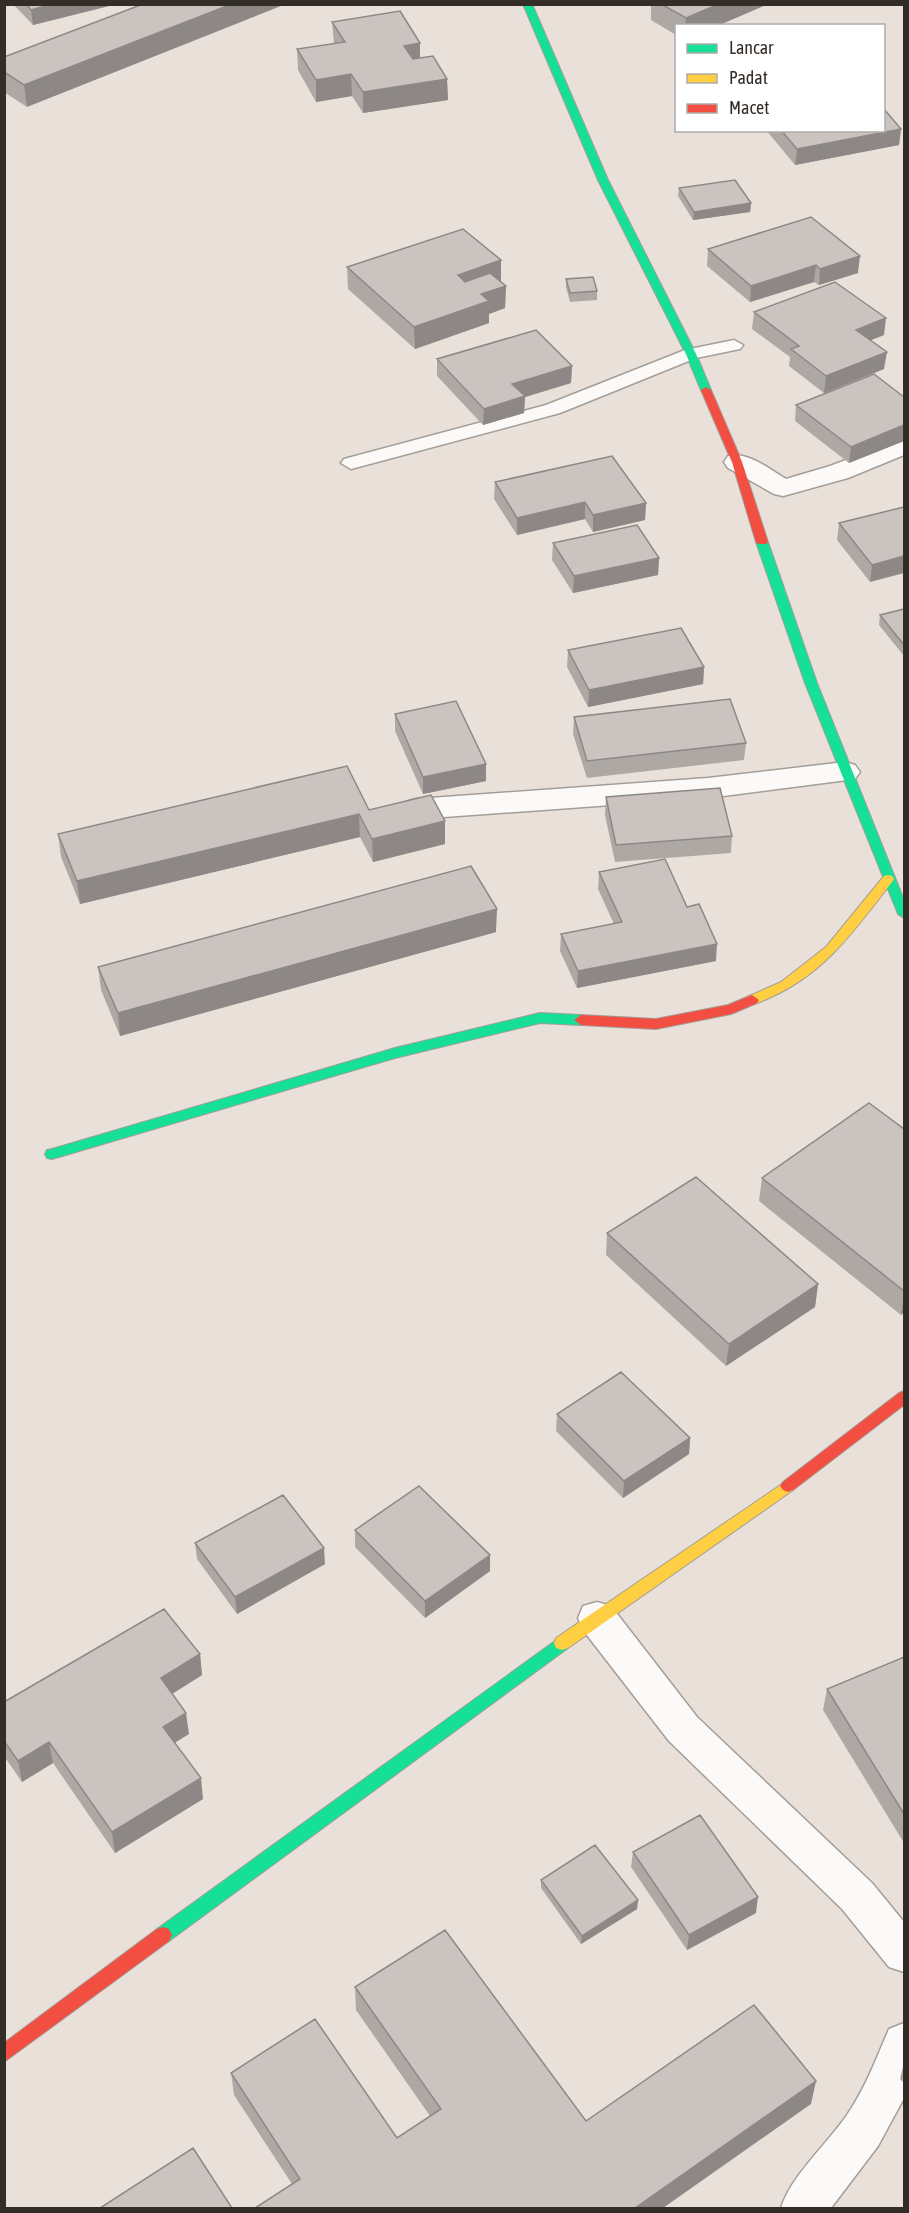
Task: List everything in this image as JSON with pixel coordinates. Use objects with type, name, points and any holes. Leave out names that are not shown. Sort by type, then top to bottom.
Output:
[{"type":"street","points":[[527,4],[603,180],[691,354],[737,462],[780,595],[845,772],[904,914]]},
{"type":"street","points":[[737,462],[783,488],[839,472],[904,446]]},
{"type":"street","points":[[416,809],[708,788],[845,772]]},
{"type":"street","points":[[52,1154],[394,1053],[531,1020],[590,1019],[656,1024],[731,1009],[786,985],[831,950],[888,879]]},
{"type":"street","points":[[4,2054],[264,1859],[597,1618],[761,1506],[904,1397]]},
{"type":"street","points":[[597,1618],[683,1729],[857,1896],[904,1953]]},
{"type":"street","points":[[803,2208],[865,2128],[900,2060],[904,2043]]},
{"type":"lane","points":[[351,463],[553,409],[691,354],[734,345]]},
{"type":"building","points":[[26,4],[52,4],[31,10]]},
{"type":"building","points":[[143,4],[232,4],[24,85],[4,72],[4,57]]},
{"type":"building","points":[[661,4],[719,4],[686,18]]},
{"type":"building","points":[[400,11],[420,43],[404,46],[413,59],[433,56],[447,79],[363,92],[351,74],[316,80],[297,49],[345,42],[332,22]]},
{"type":"building","points":[[885,110],[901,129],[797,149],[783,132],[885,132]]},
{"type":"building","points":[[735,180],[751,203],[694,212],[679,188]]},
{"type":"building","points":[[811,217],[860,256],[820,269],[816,265],[751,286],[708,249]]},
{"type":"building","points":[[463,229],[501,260],[458,275],[465,282],[490,273],[506,286],[481,294],[489,301],[414,327],[347,267]]},
{"type":"building","points":[[593,277],[597,291],[570,293],[566,279]]},
{"type":"building","points":[[835,282],[886,318],[856,330],[887,352],[826,376],[791,349],[799,346],[754,312]]},
{"type":"building","points":[[536,330],[572,366],[512,384],[525,396],[484,409],[437,359]]},
{"type":"building","points":[[874,374],[904,397],[904,425],[851,447],[796,405]]},
{"type":"building","points":[[612,456],[646,503],[593,515],[585,502],[517,518],[495,482]]},
{"type":"building","points":[[904,507],[904,556],[872,565],[839,523]]},
{"type":"building","points":[[637,525],[659,558],[574,576],[553,543]]},
{"type":"building","points":[[904,609],[904,645],[880,615]]},
{"type":"building","points":[[681,628],[704,667],[589,690],[568,650]]},
{"type":"building","points":[[730,699],[746,743],[587,761],[574,717]]},
{"type":"building","points":[[456,701],[486,764],[423,777],[395,714]]},
{"type":"building","points":[[347,766],[369,810],[431,795],[445,821],[372,839],[359,814],[77,881],[58,834]]},
{"type":"building","points":[[720,788],[732,836],[616,845],[606,797]]},
{"type":"building","points":[[665,859],[687,907],[699,904],[717,944],[578,971],[561,934],[622,922],[599,872]]},
{"type":"building","points":[[471,866],[497,909],[118,1013],[98,967]]},
{"type":"building","points":[[869,1103],[904,1129],[904,1291],[762,1178]]},
{"type":"building","points":[[696,1177],[818,1284],[729,1344],[607,1233]]},
{"type":"building","points":[[621,1372],[690,1438],[624,1481],[557,1414]]},
{"type":"building","points":[[419,1486],[490,1555],[425,1601],[355,1530]]},
{"type":"building","points":[[283,1495],[324,1548],[235,1597],[195,1543]]},
{"type":"building","points":[[164,1609],[200,1654],[161,1678],[186,1713],[163,1727],[201,1778],[112,1832],[49,1742],[18,1761],[4,1741],[4,1702]]},
{"type":"building","points":[[904,1657],[904,1814],[827,1689]]},
{"type":"building","points":[[700,1815],[758,1897],[689,1935],[633,1852]]},
{"type":"building","points":[[595,1845],[638,1900],[582,1936],[541,1880]]},
{"type":"building","points":[[445,1930],[586,2121],[754,2005],[816,2081],[635,2208],[255,2208],[300,2179],[231,2073],[315,2019],[397,2138],[441,2109],[355,1987]]},
{"type":"building","points":[[193,2148],[232,2208],[100,2208]]},
{"type":"traffic: fast","points":[[527,4],[603,180],[691,354],[706,390]]},
{"type":"traffic: fast","points":[[762,542],[811,683],[904,914]]},
{"type":"traffic: fast","points":[[52,1154],[395,1053],[540,1018],[581,1020]]},
{"type":"traffic: fast","points":[[163,1935],[562,1643]]},
{"type":"traffic: slow","points":[[752,1000],[786,985],[831,950],[888,879]]},
{"type":"traffic: slow","points":[[562,1643],[788,1486]]},
{"type":"traffic: jam","points":[[706,390],[737,462],[762,542]]},
{"type":"traffic: jam","points":[[581,1020],[656,1024],[731,1009],[752,1000]]},
{"type":"traffic: jam","points":[[788,1486],[904,1397]]},
{"type":"traffic: jam","points":[[4,2054],[163,1935]]}]
